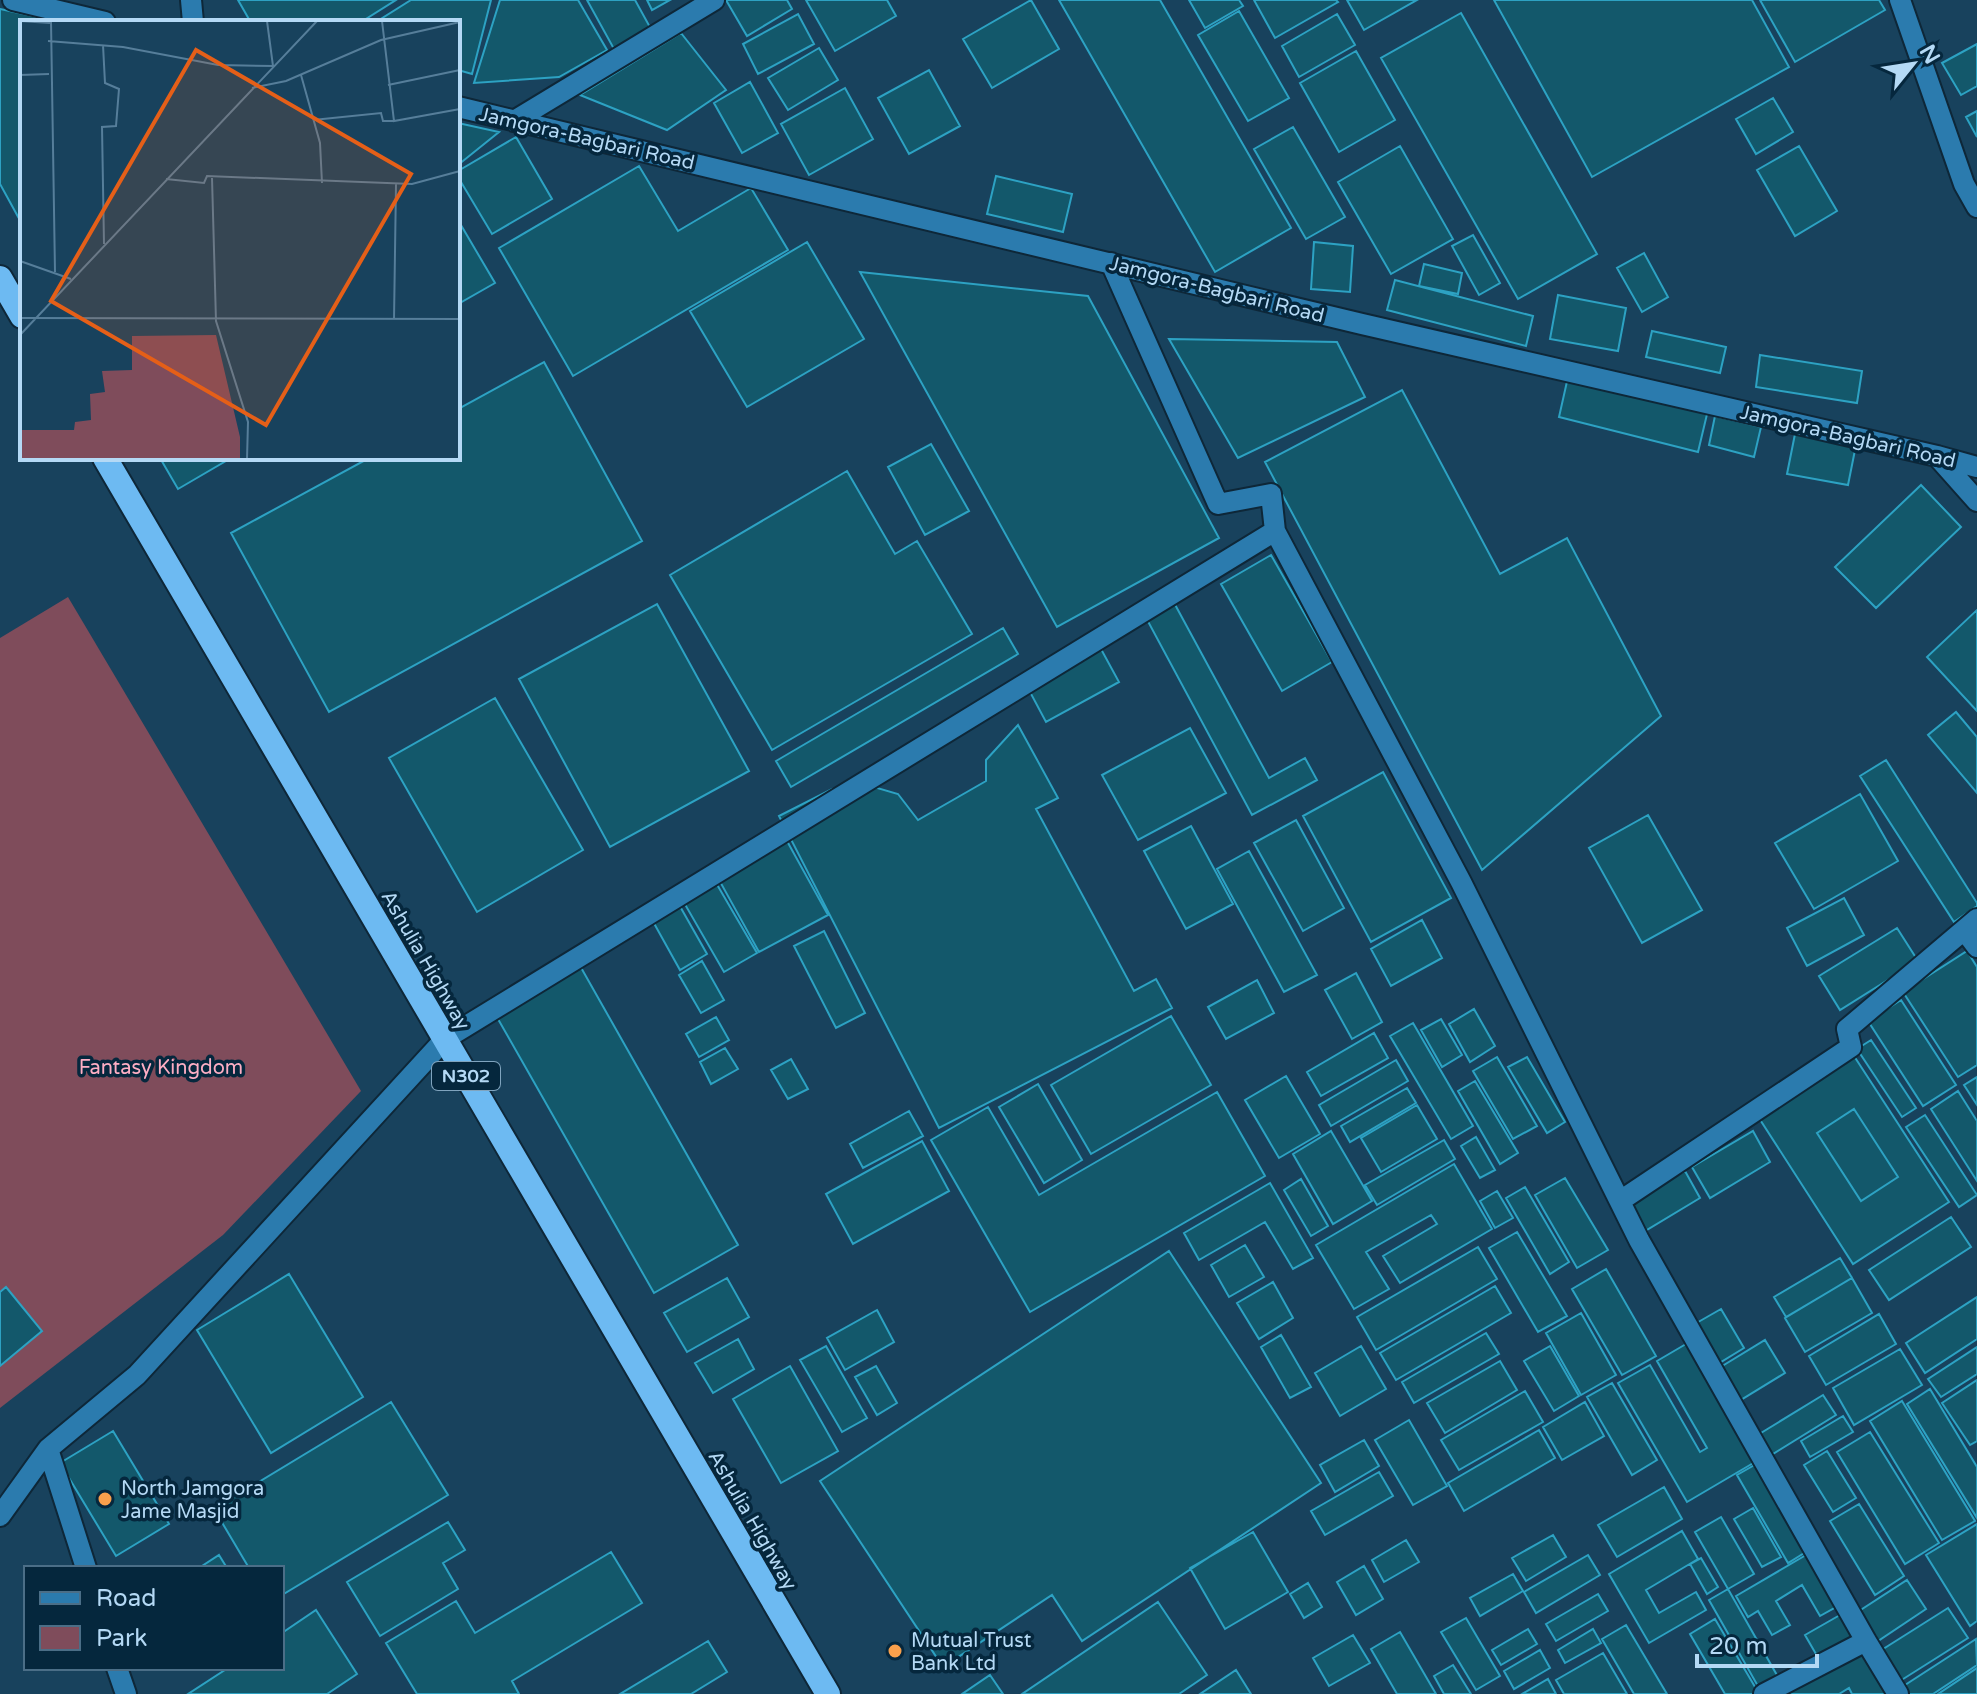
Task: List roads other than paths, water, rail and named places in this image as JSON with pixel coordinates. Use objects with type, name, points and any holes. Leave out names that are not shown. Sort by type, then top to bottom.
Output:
[{"type":"highway","points":[[0,278],[20,313]]},
{"type":"highway","name":"Ashulia Highway","points":[[106,460],[828,1694]]},
{"type":"street","points":[[13,0],[97,20]]},
{"type":"street","points":[[191,0],[193,20]]},
{"type":"street","points":[[514,121],[714,0]]},
{"type":"street","points":[[1900,0],[1964,184],[1977,207]]},
{"type":"street","name":"Jamgora-Bagbari Road","points":[[460,108],[1362,324],[1977,467]]},
{"type":"street","points":[[1111,263],[1218,504],[1271,494],[1275,531],[1461,882],[1639,1240],[1898,1694]]},
{"type":"street","points":[[1937,456],[1977,501]]},
{"type":"street","points":[[0,1516],[48,1449],[137,1375],[445,1039],[1275,531]]},
{"type":"street","points":[[1620,1201],[1851,1047],[1847,1029],[1973,933]]},
{"type":"street","points":[[48,1449],[85,1566]]},
{"type":"street","points":[[1764,1694],[1866,1641]]},
{"type":"street","points":[[118,1670],[126,1694]]},
{"type":"place","name":"North Jamgora Jame Masjid","points":[[105,1499]]},
{"type":"place","name":"Mutual Trust Bank Ltd","points":[[895,1651]]},
{"type":"park label","name":"Fantasy Kingdom","points":[[161,1067]]}]
